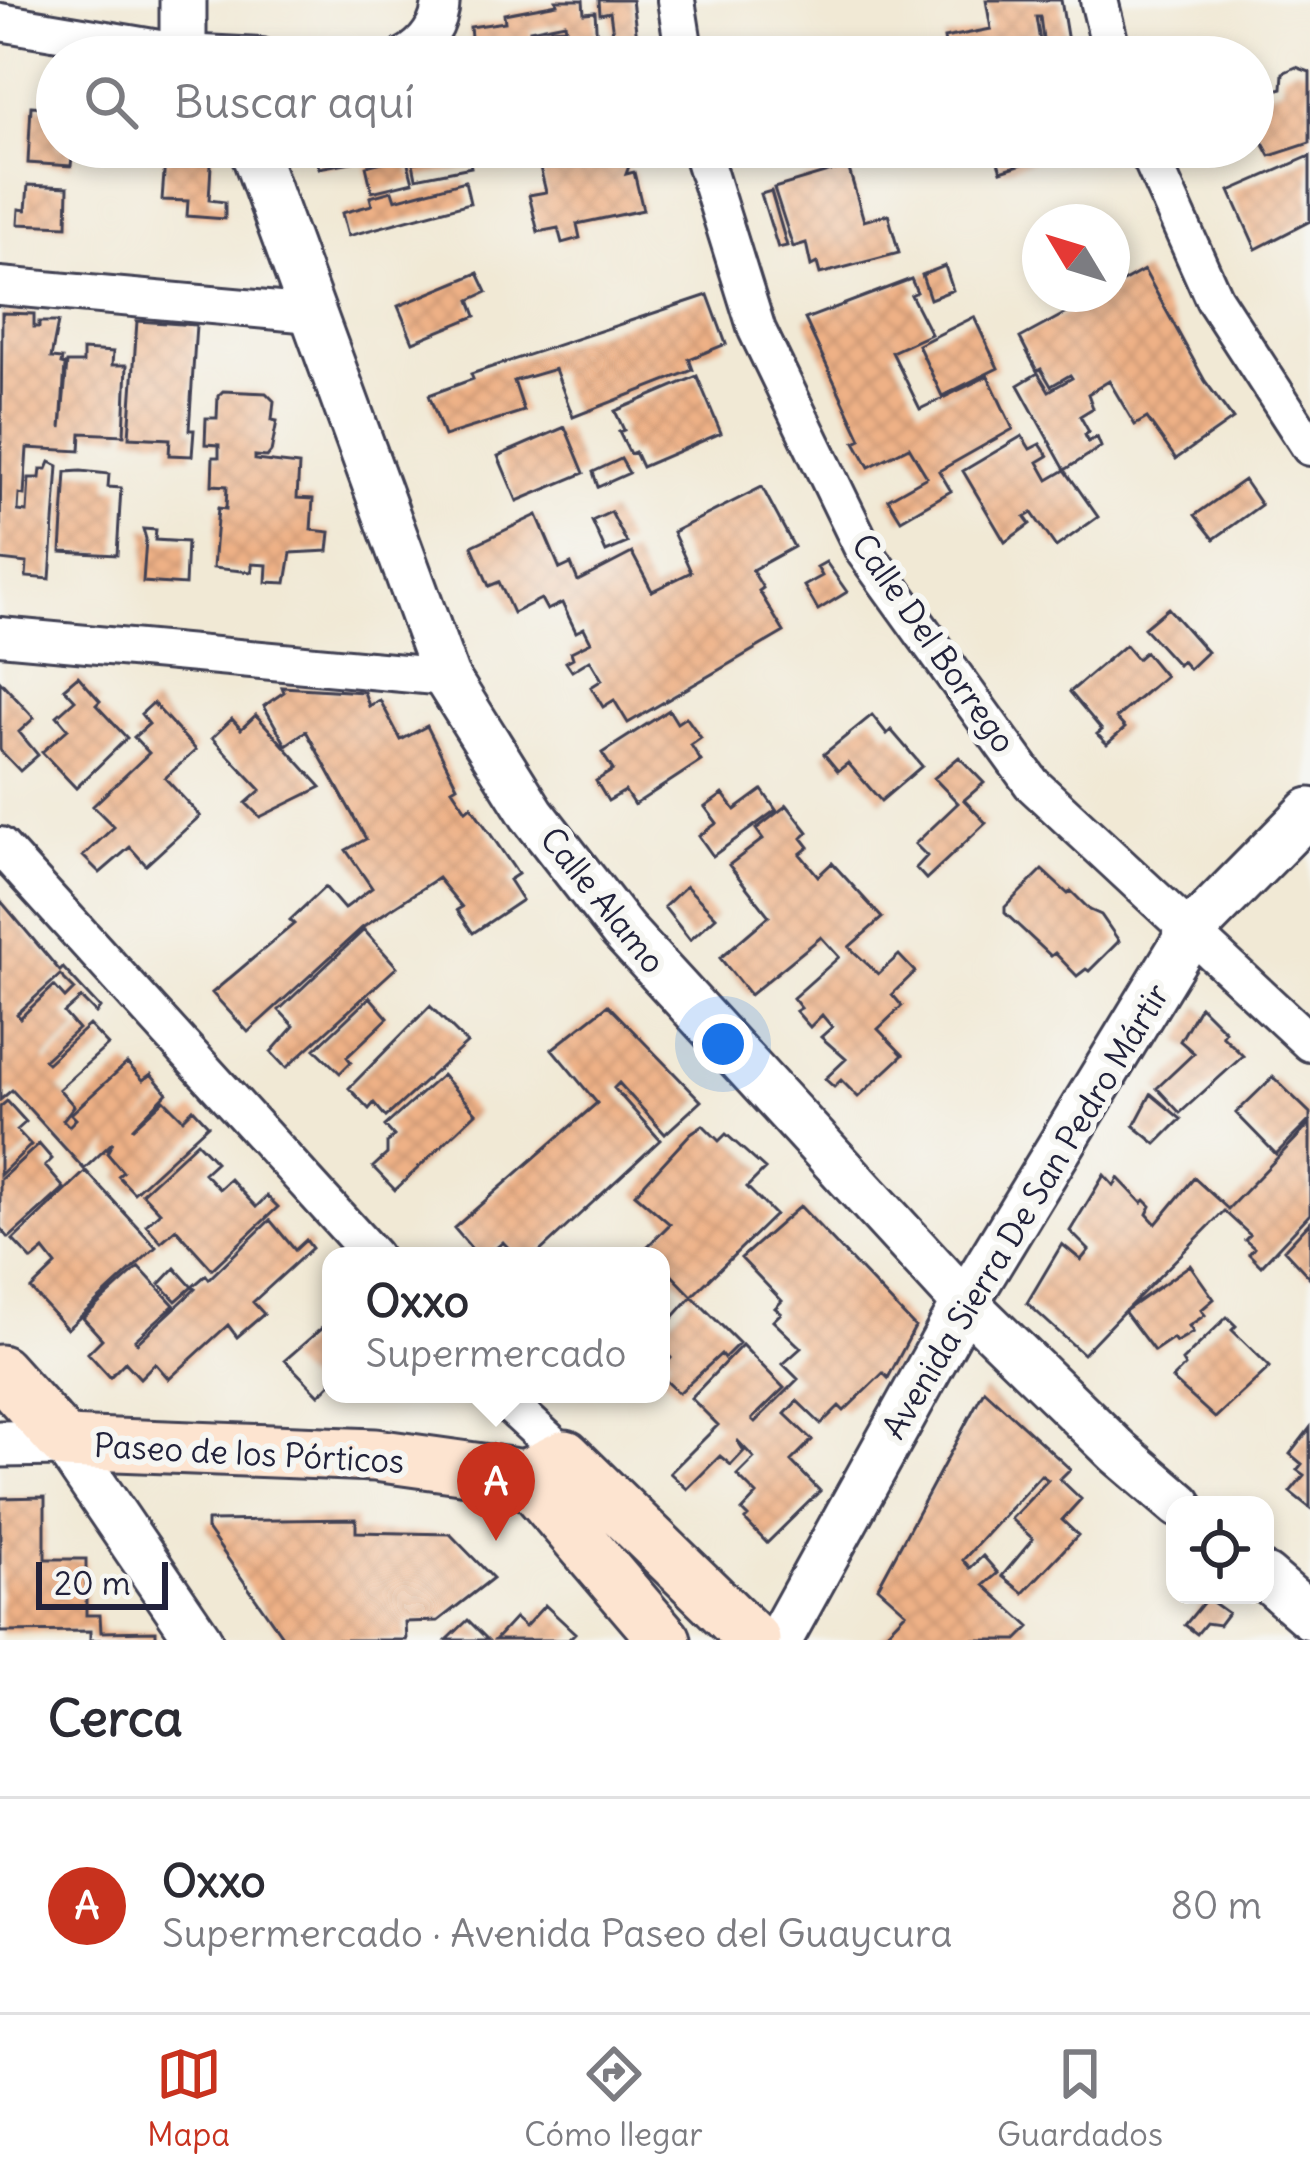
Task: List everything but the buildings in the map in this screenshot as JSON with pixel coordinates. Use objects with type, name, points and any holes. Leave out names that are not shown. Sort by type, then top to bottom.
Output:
[{"type":"main road","points":[[0,1371],[65,1443]]},
{"type":"main road","name":"Paseo de los Pórticos","points":[[65,1443],[544,1466]]},
{"type":"main road","points":[[544,1466],[665,1640]]},
{"type":"main road","points":[[544,1466],[754,1640]]},
{"type":"street","points":[[183,0],[185,36]]},
{"type":"street","points":[[424,36],[440,13],[441,0]]},
{"type":"street","points":[[676,0],[682,36]]},
{"type":"street","points":[[1099,0],[1108,36]]},
{"type":"street","points":[[0,22],[79,36]]},
{"type":"street","name":"Calle Alamo","points":[[260,168],[446,677],[532,814],[623,931],[965,1303],[1169,1496]]},
{"type":"street","name":"Calle Del Borrego","points":[[707,168],[757,330],[865,551],[1032,784],[1310,1043]]},
{"type":"street","points":[[1155,168],[1214,299],[1310,447]]},
{"type":"street","points":[[0,286],[312,314]]},
{"type":"street","points":[[0,636],[446,677]]},
{"type":"street","name":"Avenida Sierra De San Pedro Mártir","points":[[779,1640],[965,1303],[1190,933],[1310,811]]},
{"type":"street","points":[[0,846],[365,1247]]},
{"type":"street","points":[[504,1403],[544,1466]]},
{"type":"street","points":[[65,1443],[199,1640]]},
{"type":"street","name":"Paseo de los Pórticos","points":[[0,1444],[65,1443]]},
{"type":"street","points":[[1274,1585],[1310,1616]]},
{"type":"place","name":"Oxxo","points":[[496,1541]]}]
